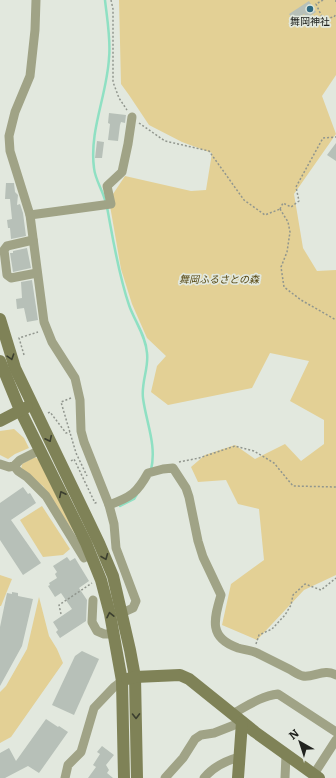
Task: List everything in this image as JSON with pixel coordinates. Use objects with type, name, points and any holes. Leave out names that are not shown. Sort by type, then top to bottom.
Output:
[{"type":"street","points":[[36,0],[35,30],[30,76],[15,112],[9,136],[10,151],[13,165],[30,215],[44,322],[52,342],[75,378],[80,400],[81,431],[84,442],[109,505],[114,524],[116,548],[136,601],[133,608],[122,613]]},
{"type":"street","points":[[30,215],[111,204],[107,186],[122,172],[132,117]]},
{"type":"street","points":[[33,240],[7,246],[4,250],[7,275],[11,278],[38,273]]},
{"type":"street","points":[[0,319],[15,368],[99,543],[113,576],[135,677],[137,778]]},
{"type":"street","points":[[0,361],[20,410],[86,544],[101,580],[110,614],[122,680],[124,778]]},
{"type":"street","points":[[0,421],[32,404]]},
{"type":"street","points":[[0,464],[9,468],[14,466],[20,460],[40,450]]},
{"type":"street","points":[[14,466],[18,471],[27,476],[46,496],[84,558]]},
{"type":"street","points":[[109,505],[130,496],[152,472],[173,468],[186,488],[203,557],[221,595],[215,616],[215,628],[217,634],[226,643],[238,648],[254,651],[304,676],[323,673],[333,673],[336,675]]},
{"type":"street","points":[[93,600],[92,622],[97,631],[104,634],[114,634]]},
{"type":"street","points":[[65,778],[68,765],[82,752],[94,708],[122,680],[135,677],[180,675],[189,679],[242,722],[316,776],[336,740]]},
{"type":"street","points":[[232,714],[258,700],[270,695],[278,694],[336,732]]},
{"type":"street","points":[[238,778],[242,722]]},
{"type":"street","points":[[164,778],[183,758],[195,739],[201,735],[214,733],[242,722]]},
{"type":"street","points":[[285,778],[286,755]]},
{"type":"street","points":[[204,778],[219,765],[230,759],[239,757]]},
{"type":"path","points":[[112,0],[113,82],[119,98],[132,117],[165,141],[209,151],[244,200],[265,215],[280,209],[283,203],[291,207],[299,202],[296,187],[323,138],[336,137]]},
{"type":"path","points":[[323,0],[316,4],[323,19],[334,17],[336,14]]},
{"type":"path","points":[[280,209],[288,222],[290,232],[287,252],[281,267],[284,287],[301,300],[336,320]]},
{"type":"path","points":[[24,355],[19,338],[46,329]]},
{"type":"path","points":[[46,414],[50,412],[66,433],[70,432]]},
{"type":"path","points":[[168,468],[174,463],[199,458],[235,446],[254,451],[274,464],[293,486],[336,487]]},
{"type":"path","points":[[71,461],[74,459],[95,503],[100,502]]},
{"type":"path","points":[[254,651],[259,635],[272,629],[285,615],[291,605],[292,595],[305,584],[321,590],[336,578]]},
{"type":"path","points":[[61,614],[59,605],[94,582]]},
{"type":"green space","name":"舞岡ふるさとの森","points":[[119,0],[336,0],[336,75],[322,96],[336,134],[294,194],[303,248],[317,271],[336,270],[336,575],[304,590],[257,640],[222,625],[231,584],[264,560],[259,509],[238,504],[226,480],[198,482],[191,467],[205,455],[235,445],[255,459],[285,444],[301,461],[324,444],[324,420],[290,401],[309,361],[270,353],[252,388],[168,405],[151,392],[157,366],[166,356],[147,338],[132,304],[121,269],[109,200],[125,176],[191,191],[206,190],[212,153],[182,142],[149,125],[121,84]]},
{"type":"green space","points":[[14,429],[24,438],[29,448],[8,459],[0,455],[0,431]]},
{"type":"green space","points":[[35,457],[39,460],[75,534],[43,486],[21,469],[22,464]]},
{"type":"green space","points":[[42,506],[70,549],[63,555],[43,557],[20,520]]},
{"type":"green space","points":[[0,575],[12,579],[1,606],[0,606]]},
{"type":"green space","points":[[39,597],[49,636],[63,663],[11,737],[0,743],[0,692],[6,686],[27,649]]},
{"type":"building","points":[[309,1],[316,12],[307,18],[304,14],[294,21],[289,14]]},
{"type":"building","points":[[109,113],[126,115],[125,123],[121,122],[120,125],[118,141],[108,140],[110,124],[108,123]]},
{"type":"building","points":[[97,141],[104,142],[102,158],[95,158]]},
{"type":"building","points":[[336,143],[336,161],[327,155]]},
{"type":"building","points":[[6,183],[14,183],[15,192],[18,195],[17,205],[20,204],[23,213],[26,236],[11,239],[10,228],[8,228],[7,220],[12,219],[10,199],[5,199]]},
{"type":"building","points":[[27,248],[31,268],[13,272],[10,253]]},
{"type":"building","points":[[32,280],[38,320],[27,322],[24,308],[17,309],[16,299],[22,298],[21,282]]},
{"type":"building","points":[[23,487],[28,494],[30,493],[36,503],[11,520],[41,563],[23,575],[0,540],[0,503]]},
{"type":"building","points":[[67,557],[70,561],[75,558],[89,581],[79,588],[87,600],[86,621],[60,638],[56,632],[58,630],[53,622],[72,609],[61,593],[55,597],[48,586],[50,585],[49,583],[57,578],[55,574],[57,572],[53,566]]},
{"type":"building","points":[[12,592],[18,593],[18,596],[33,599],[22,646],[0,686],[0,627],[7,593],[12,594]]},
{"type":"building","points":[[82,651],[99,659],[74,715],[52,705],[75,656]]},
{"type":"building","points":[[46,719],[68,732],[39,773],[28,766],[5,778],[0,778],[0,753],[9,748],[16,761]]},
{"type":"building","points":[[102,746],[114,755],[106,765],[109,770],[107,773],[113,778],[88,778],[96,767],[93,765],[100,754],[97,752]]},
{"type":"waterway","points":[[105,0],[109,37],[108,72],[96,127],[93,154],[97,180],[105,200]]},
{"type":"waterway","points":[[107,207],[116,256],[125,293],[146,347],[147,364],[143,398],[152,443],[153,461],[151,470]]},
{"type":"waterway","points":[[120,506],[134,499],[137,494]]},
{"type":"place","name":"舞岡神社","points":[[310,9]]}]
